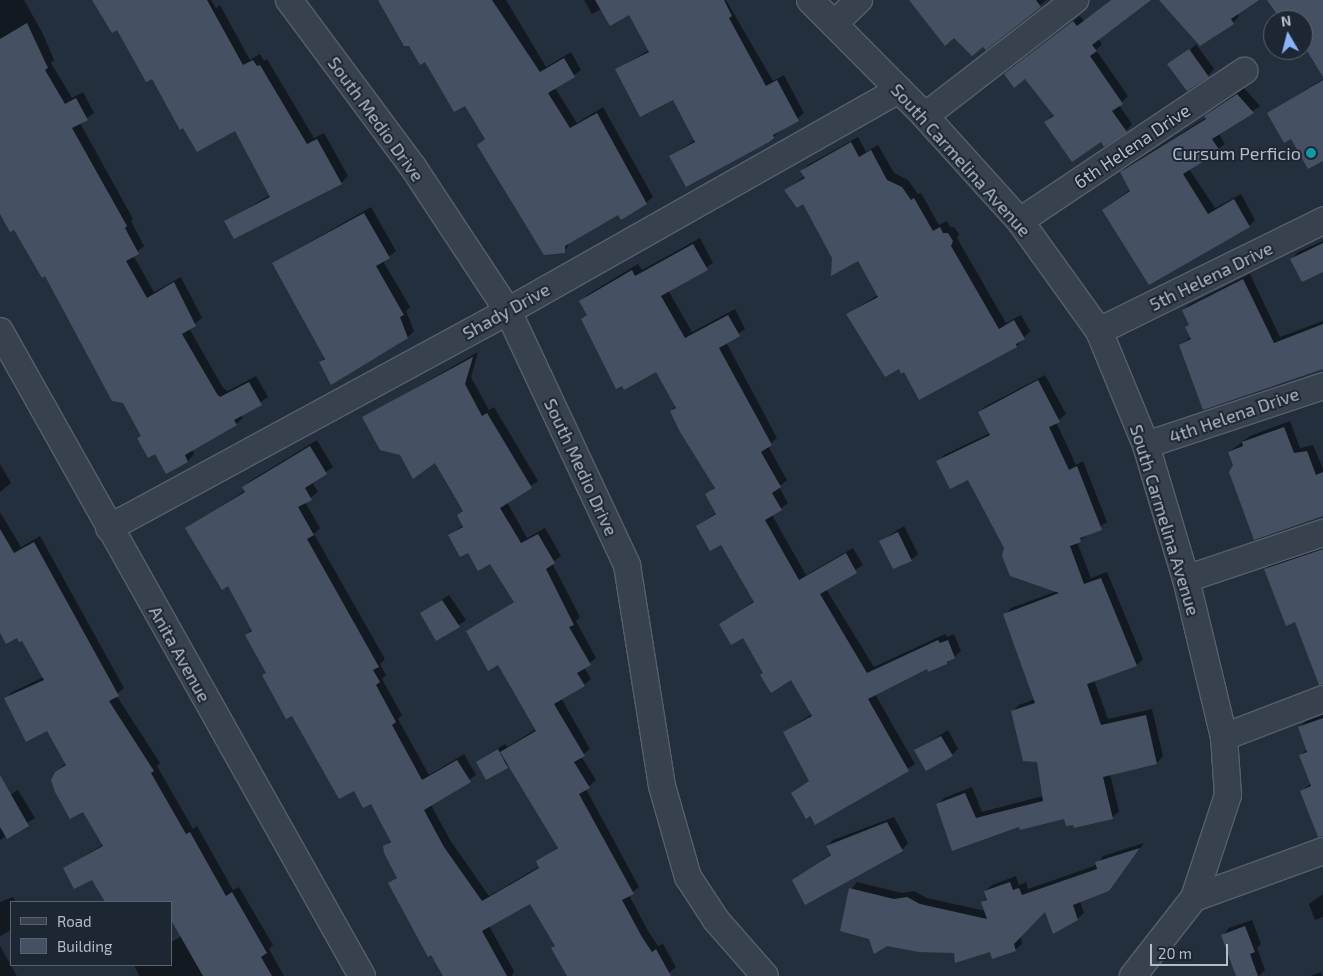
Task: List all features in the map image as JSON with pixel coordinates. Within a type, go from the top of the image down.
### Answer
[{"type":"street","name":"South Medio Drive","points":[[289,0],[413,167],[508,310],[627,565],[662,786],[688,878],[716,920],[765,976]]},
{"type":"street","name":"South Carmelina Avenue","points":[[810,0],[925,116],[1020,221],[1099,331],[1146,445],[1186,579],[1224,737],[1228,795],[1194,898],[1133,976]]},
{"type":"street","points":[[834,24],[859,0]]},
{"type":"street","points":[[925,116],[1075,0]]},
{"type":"street","name":"6th Helena Drive","points":[[1020,221],[1244,71]]},
{"type":"street","name":"Shady Drive","points":[[109,528],[508,310],[899,90]]},
{"type":"street","name":"5th Helena Drive","points":[[1099,331],[1323,221]]},
{"type":"street","name":"Anita Avenue","points":[[0,331],[362,976]]},
{"type":"street","name":"4th Helena Drive","points":[[1146,445],[1323,386]]},
{"type":"street","points":[[1186,579],[1323,533]]},
{"type":"street","points":[[1224,737],[1323,699]]},
{"type":"street","points":[[1194,898],[1323,851]]},
{"type":"building","points":[[92,0],[207,0],[243,65],[253,60],[257,66],[260,65],[307,144],[317,139],[342,184],[234,239],[224,221],[270,197],[235,131],[197,152],[183,128],[180,130],[152,79],[146,82],[117,30],[112,33]]},
{"type":"building","points":[[378,0],[492,0],[540,72],[564,58],[575,77],[548,93],[570,128],[597,113],[647,204],[621,220],[618,215],[565,246],[565,253],[544,255],[477,145],[485,139],[465,106],[454,112],[425,62],[420,65],[409,46],[404,46]]},
{"type":"building","points":[[595,0],[724,0],[732,16],[729,18],[766,86],[777,80],[799,121],[773,135],[774,138],[769,142],[686,187],[669,156],[695,142],[673,100],[640,117],[615,69],[649,52],[629,15],[610,26]]},
{"type":"building","points":[[909,0],[1036,0],[1041,7],[986,50],[983,47],[972,56],[954,38],[945,46]]},
{"type":"building","points":[[1111,0],[1151,0],[1092,45],[1097,51],[1090,56],[1123,104],[1112,111],[1127,132],[1104,147],[1101,142],[1072,162],[1044,122],[1054,116],[1025,79],[1014,88],[1004,74],[1073,21],[1077,26]]},
{"type":"building","points":[[1159,0],[1259,0],[1231,19],[1234,24],[1200,46]]},
{"type":"building","points":[[1267,0],[1323,0],[1323,77],[1313,60],[1313,10],[1274,10]]},
{"type":"building","points":[[27,23],[48,68],[45,70],[65,104],[76,98],[88,120],[72,128],[127,226],[125,228],[139,254],[126,261],[147,298],[174,282],[196,326],[182,334],[217,394],[220,397],[249,382],[262,405],[234,420],[237,425],[185,455],[188,462],[166,474],[155,454],[148,458],[137,438],[141,436],[123,403],[112,401],[45,276],[42,278],[14,230],[10,232],[0,214],[0,39]]},
{"type":"building","points":[[1189,49],[1209,77],[1187,91],[1167,64]]},
{"type":"building","points":[[1323,80],[1323,161],[1308,169],[1291,139],[1284,143],[1267,113]]},
{"type":"building","points":[[1237,94],[1254,113],[1212,139],[1220,151],[1183,174],[1208,214],[1234,199],[1250,227],[1149,285],[1102,210],[1130,191],[1120,172],[1206,119],[1204,116]]},
{"type":"building","points":[[851,142],[859,157],[871,150],[887,180],[902,187],[911,200],[914,198],[933,231],[940,227],[943,233],[948,233],[953,241],[951,246],[999,329],[1014,320],[1025,339],[1016,344],[1017,347],[919,400],[904,372],[901,374],[899,369],[885,377],[846,314],[878,297],[858,261],[831,276],[832,258],[803,204],[797,208],[784,190],[805,178],[800,171]]},
{"type":"building","points":[[364,213],[390,258],[376,266],[404,315],[400,317],[408,338],[331,385],[319,362],[325,359],[272,263]]},
{"type":"building","points":[[1323,243],[1323,272],[1302,282],[1290,259]]},
{"type":"building","points":[[693,244],[708,270],[661,296],[685,338],[728,315],[740,336],[719,348],[772,445],[761,452],[781,487],[772,493],[782,510],[765,520],[799,580],[846,553],[857,573],[820,594],[867,673],[938,640],[940,643],[948,640],[955,658],[947,662],[947,664],[928,672],[927,669],[868,699],[909,771],[815,825],[810,816],[806,819],[791,793],[809,781],[783,732],[812,716],[791,680],[771,693],[760,675],[763,673],[743,638],[731,645],[719,624],[754,602],[721,545],[710,551],[696,526],[716,514],[705,494],[715,488],[680,432],[670,411],[676,408],[656,372],[624,390],[622,386],[616,389],[581,319],[587,315],[579,301],[632,270],[635,276]]},
{"type":"building","points":[[1243,279],[1274,343],[1323,324],[1323,369],[1203,410],[1179,345],[1191,339],[1185,327],[1189,325],[1182,310]]},
{"type":"building","points":[[473,357],[465,384],[482,416],[487,413],[532,488],[500,508],[521,543],[538,534],[555,563],[546,569],[574,625],[569,627],[591,665],[577,673],[585,686],[554,704],[585,756],[574,762],[590,788],[579,794],[634,894],[622,900],[642,937],[652,952],[656,949],[671,976],[567,976],[551,948],[555,946],[530,904],[482,931],[507,976],[443,976],[431,955],[428,957],[388,883],[397,878],[384,853],[383,846],[391,842],[371,804],[363,808],[354,791],[339,799],[292,716],[286,719],[262,675],[266,673],[245,635],[252,631],[228,586],[222,590],[185,528],[245,492],[242,487],[310,446],[327,474],[305,488],[312,500],[298,507],[314,535],[307,539],[379,667],[373,670],[380,682],[376,685],[396,722],[392,725],[422,780],[457,760],[471,782],[424,810],[444,847],[482,901],[539,868],[536,861],[558,848],[500,752],[536,731],[498,665],[488,671],[466,631],[514,602],[490,564],[478,571],[468,553],[460,557],[448,535],[463,527],[457,515],[463,511],[435,463],[413,479],[400,455],[380,450],[362,417]]},
{"type":"building","points":[[1038,380],[1060,422],[1049,427],[1069,470],[1077,466],[1102,530],[1080,538],[1081,542],[1070,546],[1084,584],[1101,578],[1137,666],[1087,684],[1101,725],[1146,715],[1157,764],[1103,777],[1113,819],[1074,828],[1073,825],[1066,826],[1064,819],[1020,830],[1019,827],[952,851],[936,804],[965,793],[976,818],[1043,801],[1037,762],[1023,761],[1011,711],[1035,703],[1003,614],[1059,593],[1010,576],[1002,556],[1004,548],[968,480],[950,489],[936,461],[990,435],[978,412]]},
{"type":"building","points":[[1284,427],[1294,453],[1307,451],[1316,475],[1323,472],[1323,516],[1254,540],[1229,472],[1233,465],[1228,452],[1243,446],[1242,442]]},
{"type":"building","points":[[0,529],[14,553],[34,542],[119,696],[109,701],[154,771],[151,773],[186,834],[190,832],[226,896],[232,892],[267,953],[261,957],[272,976],[203,976],[172,922],[172,901],[104,901],[92,880],[74,889],[63,868],[103,846],[83,812],[70,819],[55,792],[51,780],[55,772],[66,765],[47,731],[26,742],[4,698],[44,680],[22,641],[19,642],[17,638],[6,644],[0,633]]},
{"type":"building","points":[[898,532],[912,561],[893,569],[879,541]]},
{"type":"building","points":[[1323,549],[1323,684],[1319,685],[1295,622],[1286,626],[1264,569]]},
{"type":"building","points":[[442,600],[460,627],[436,641],[420,613]]},
{"type":"building","points":[[1323,718],[1323,836],[1318,837],[1300,791],[1311,786],[1299,755],[1307,752],[1298,727]]},
{"type":"building","points":[[941,736],[953,756],[926,771],[914,750]]},
{"type":"building","points":[[498,749],[508,768],[486,780],[476,762]]},
{"type":"building","points":[[0,775],[29,826],[7,839],[0,827]]},
{"type":"building","points":[[887,822],[903,851],[805,905],[792,880],[831,855],[826,846]]},
{"type":"building","points":[[1140,848],[1109,891],[1073,905],[1078,920],[1053,934],[1045,912],[1014,944],[1016,951],[992,959],[990,952],[955,963],[954,953],[919,952],[887,946],[874,954],[869,939],[840,931],[849,888],[894,899],[907,897],[920,904],[987,919],[981,902],[987,900],[984,891],[1010,882],[1013,890],[1019,888],[1022,895],[1097,869],[1095,862]]},
{"type":"building","points":[[1245,926],[1255,952],[1250,954],[1258,976],[1236,976],[1221,935]]},
{"type":"place","name":"Cursum Perficio","points":[[1311,153]]}]
